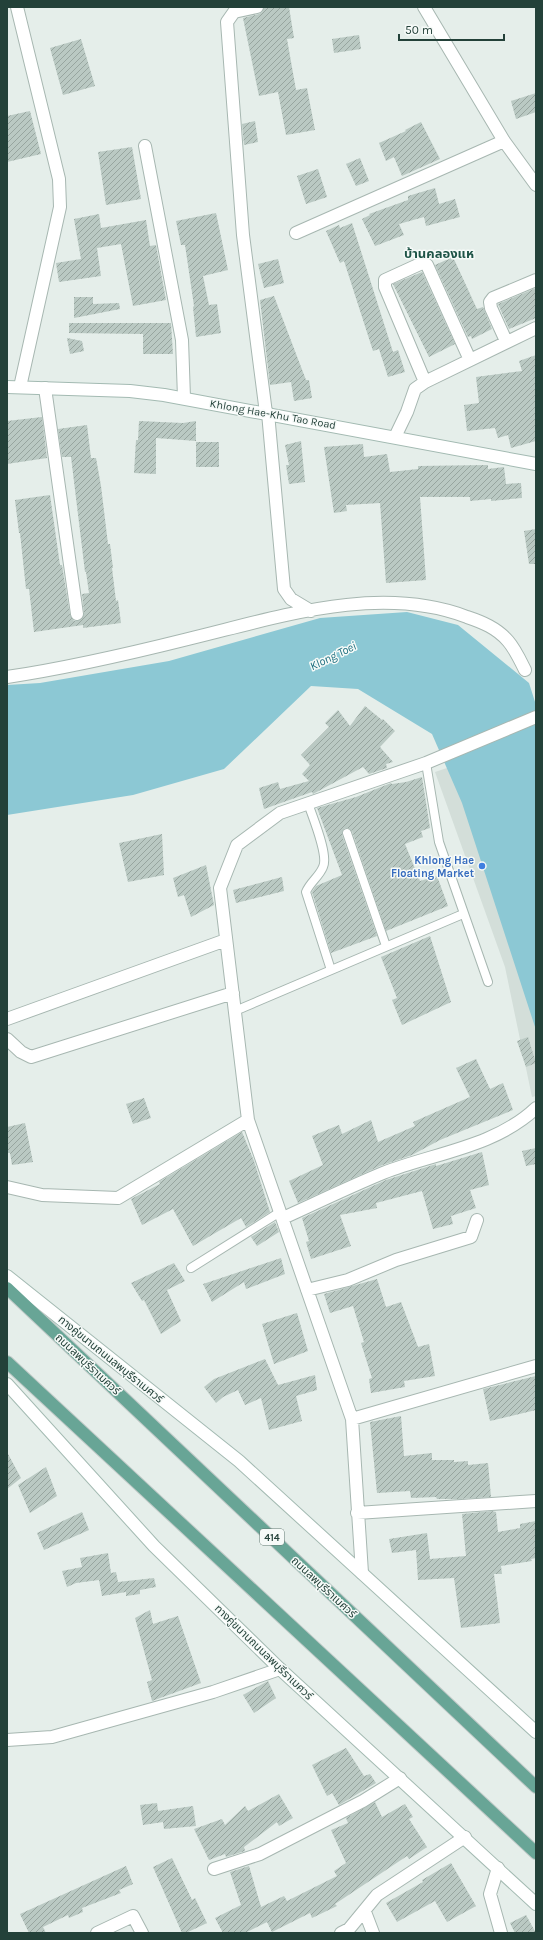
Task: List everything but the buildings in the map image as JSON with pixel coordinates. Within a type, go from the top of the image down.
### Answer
[{"type":"main road","name":"ถนนลพบุรีราเมศวร์","points":[[7,1288],[536,1787]]},
{"type":"main road","points":[[7,1362],[536,1853]]},
{"type":"street","points":[[17,7],[59,179],[60,207],[20,387]]},
{"type":"street","points":[[257,7],[234,12],[227,22],[243,235],[267,413],[284,589],[291,599],[311,611]]},
{"type":"street","points":[[424,7],[504,141],[536,185]]},
{"type":"street","points":[[296,233],[504,141]]},
{"type":"street","points":[[145,146],[182,340],[184,398]]},
{"type":"street","points":[[425,382],[385,287],[385,280],[420,264],[424,263],[427,265],[470,360]]},
{"type":"street","points":[[506,341],[491,308],[490,302],[493,298],[536,280]]},
{"type":"street","points":[[395,437],[407,412],[415,389],[425,382],[506,341],[536,328]]},
{"type":"street","name":"Khlong Hae-Khu Tao Road","points":[[7,387],[130,391],[184,398],[536,464]]},
{"type":"street","points":[[45,388],[77,614]]},
{"type":"street","points":[[7,677],[87,663],[242,625],[311,611],[380,602],[417,604],[443,608],[492,628],[508,640],[525,670]]},
{"type":"street","points":[[362,1573],[357,1513],[355,1439],[352,1419],[248,1120],[220,888],[237,845],[280,812],[426,763],[536,717]]},
{"type":"street","points":[[7,1018],[226,940]]},
{"type":"street","points":[[7,1039],[21,1052],[31,1057],[233,993]]},
{"type":"street","points":[[281,1215],[384,1173],[492,1137],[522,1121],[536,1108]]},
{"type":"street","points":[[7,1186],[42,1195],[118,1198],[248,1120]]},
{"type":"street","points":[[307,1290],[348,1280],[396,1260],[471,1237],[477,1220]]},
{"type":"street","name":"ทางคู่ขนานถนนลพบุรีราเมศวร์","points":[[7,1276],[239,1461],[536,1732]]},
{"type":"street","points":[[352,1419],[536,1366]]},
{"type":"street","name":"ทางคู่ขนานถนนลพบุรีราเมศวร์","points":[[7,1384],[154,1546],[280,1669],[465,1837],[536,1904]]},
{"type":"street","points":[[357,1513],[536,1501]]},
{"type":"street","points":[[7,1740],[52,1736],[213,1692],[280,1669]]},
{"type":"street","points":[[214,1869],[260,1854],[363,1801],[400,1778]]},
{"type":"street","points":[[341,1933],[349,1929],[365,1912],[377,1895],[465,1837]]},
{"type":"street","points":[[498,1868],[490,1894],[501,1933]]},
{"type":"street","points":[[365,1912],[374,1933]]},
{"type":"street","points":[[97,1933],[133,1916],[142,1933]]},
{"type":"lane","points":[[426,763],[439,842],[488,982]]},
{"type":"lane","points":[[308,803],[323,851],[325,864],[319,876],[309,885],[306,892],[331,970]]},
{"type":"lane","points":[[347,833],[386,946]]},
{"type":"lane","points":[[235,1011],[463,914]]},
{"type":"lane","points":[[191,1268],[281,1215]]},
{"type":"shaded area","name":"Khlong Hae Floating Market","points":[[459,764],[536,988],[536,1096],[532,1097],[505,967],[435,772]]},
{"type":"water","name":"Klong Toei","points":[[407,612],[458,625],[529,683],[536,705],[536,1030],[462,803],[432,734],[358,689],[311,686],[224,769],[133,795],[7,815],[7,685],[40,683],[169,661],[320,618]]},
{"type":"place","name":"Khlong Hae Floating Market","points":[[482,866]]},
{"type":"district","name":"บ้านคลองแห","points":[[439,253]]}]
